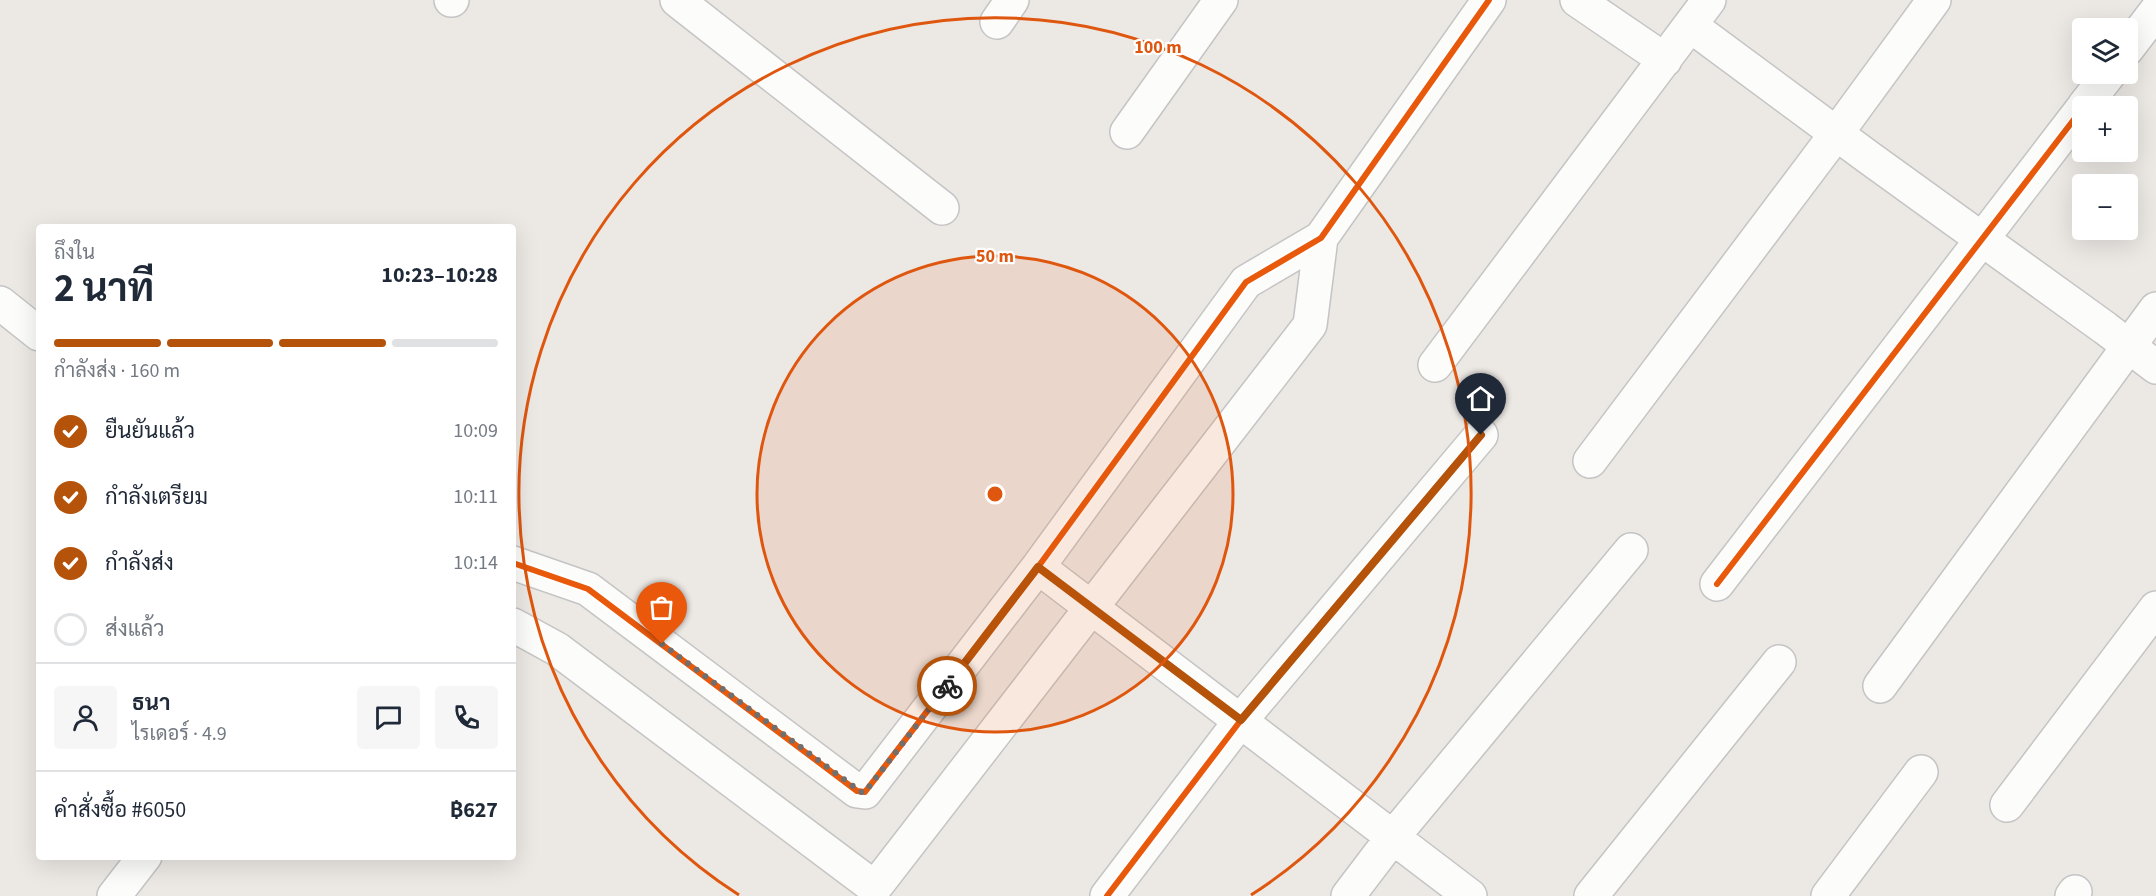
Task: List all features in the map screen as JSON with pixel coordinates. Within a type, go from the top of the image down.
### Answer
[{"type":"street","points":[[677,0],[942,208]]},
{"type":"street","points":[[1127,132],[1221,0]]},
{"type":"street","points":[[516,564],[588,589],[861,792],[865,792],[1038,567],[1246,282],[1321,238],[1489,0]]},
{"type":"street","points":[[1577,0],[1665,60]]},
{"type":"street","points":[[1435,365],[1709,0]]},
{"type":"street","points":[[1590,461],[1934,0]]},
{"type":"street","points":[[2138,34],[2156,10]]},
{"type":"street","points":[[1691,26],[2156,367]]},
{"type":"street","points":[[2092,96],[2101,84]]},
{"type":"street","points":[[1717,584],[2072,123]]},
{"type":"street","points":[[516,627],[557,649],[871,885],[876,886],[1310,325],[1321,238]]},
{"type":"street","points":[[0,303],[36,332]]},
{"type":"street","points":[[1880,686],[2156,309]]},
{"type":"street","points":[[1107,896],[1241,720],[1481,435]]},
{"type":"street","points":[[1348,896],[1392,838],[1632,550]]},
{"type":"street","points":[[1038,567],[1470,896]]},
{"type":"street","points":[[2007,805],[2156,608]]},
{"type":"street","points":[[1591,896],[1779,662]]},
{"type":"street","points":[[1828,896],[1921,772]]},
{"type":"street","points":[[114,896],[142,860]]},
{"type":"cycle path","points":[[516,564],[588,589],[857,791],[865,792],[1038,567],[1246,282],[1321,238],[1489,0]]},
{"type":"cycle path","points":[[1717,584],[2072,122]]},
{"type":"cycle path","points":[[1107,896],[1241,720],[1481,435]]},
{"type":"way so far","points":[[662,644],[861,792],[865,792],[947,686]]},
{"type":"route","points":[[947,686],[1038,567],[1241,720],[1481,435]]}]
